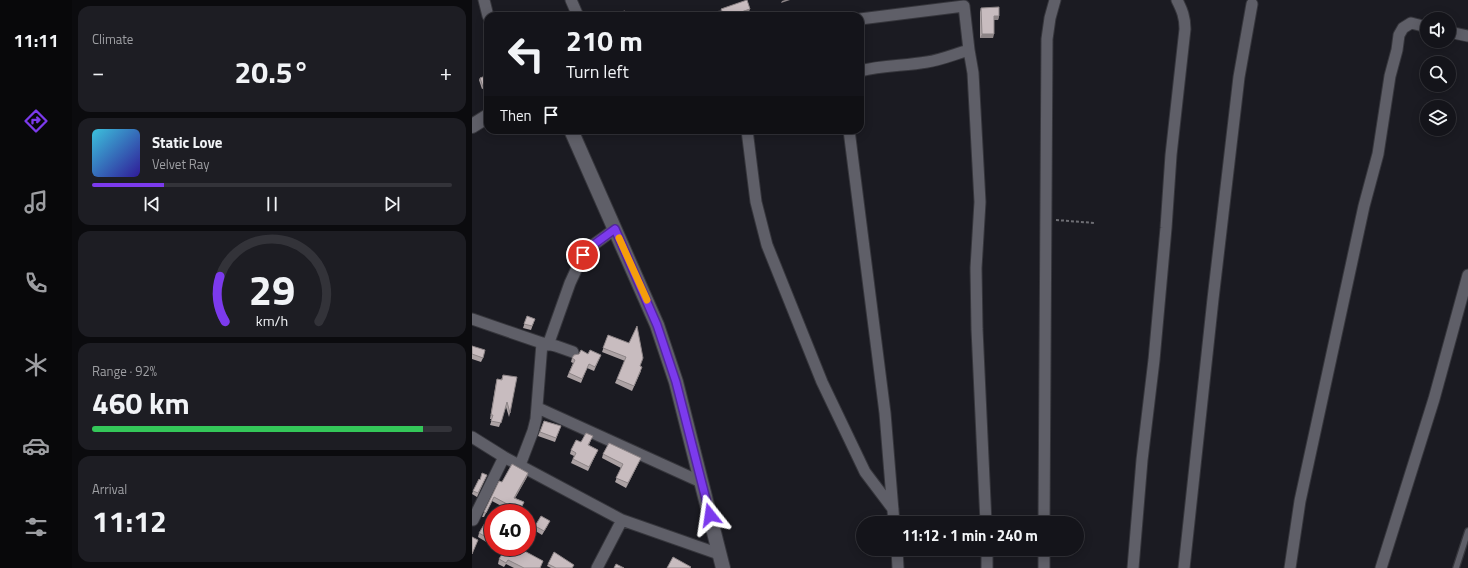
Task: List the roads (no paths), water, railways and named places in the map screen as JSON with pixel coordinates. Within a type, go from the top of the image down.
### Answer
[{"type":"street","points":[[484,0],[487,12]]},
{"type":"street","points":[[571,0],[576,12]]},
{"type":"street","points":[[1044,516],[1047,39],[1050,18],[1055,0]]},
{"type":"street","points":[[1133,568],[1142,460],[1154,360],[1166,236],[1171,155],[1185,29],[1183,12],[1177,0]]},
{"type":"street","points":[[864,18],[964,3],[973,73],[980,202],[976,268],[977,329],[986,516]]},
{"type":"street","points":[[1184,568],[1239,78],[1252,4]]},
{"type":"street","points":[[1290,568],[1300,501],[1364,206],[1378,154],[1390,76],[1397,50],[1399,35],[1403,28],[1411,24],[1420,26]]},
{"type":"street","points":[[1456,33],[1468,36]]},
{"type":"street","points":[[864,70],[873,67],[929,62],[969,50]]},
{"type":"street","points":[[472,126],[484,118]]},
{"type":"street","points":[[573,134],[657,325],[676,382],[723,568]]},
{"type":"street","points":[[748,134],[756,202],[767,245],[822,382],[865,472],[893,509]]},
{"type":"street","points":[[850,134],[885,414],[894,516]]},
{"type":"street","points":[[520,465],[534,431],[545,344],[583,255],[589,248],[615,229]]},
{"type":"street","points":[[1381,568],[1434,399],[1468,275]]},
{"type":"street","points":[[472,320],[573,352]]},
{"type":"street","points":[[538,408],[701,482]]},
{"type":"street","points":[[472,437],[504,457],[622,520],[719,554]]},
{"type":"street","points":[[473,520],[504,457]]},
{"type":"street","points":[[597,568],[622,520]]},
{"type":"street","points":[[897,556],[898,568]]},
{"type":"street","points":[[987,556],[988,568]]},
{"type":"street","points":[[1044,556],[1044,568]]},
{"type":"lane","points":[[1456,568],[1468,531]]}]
